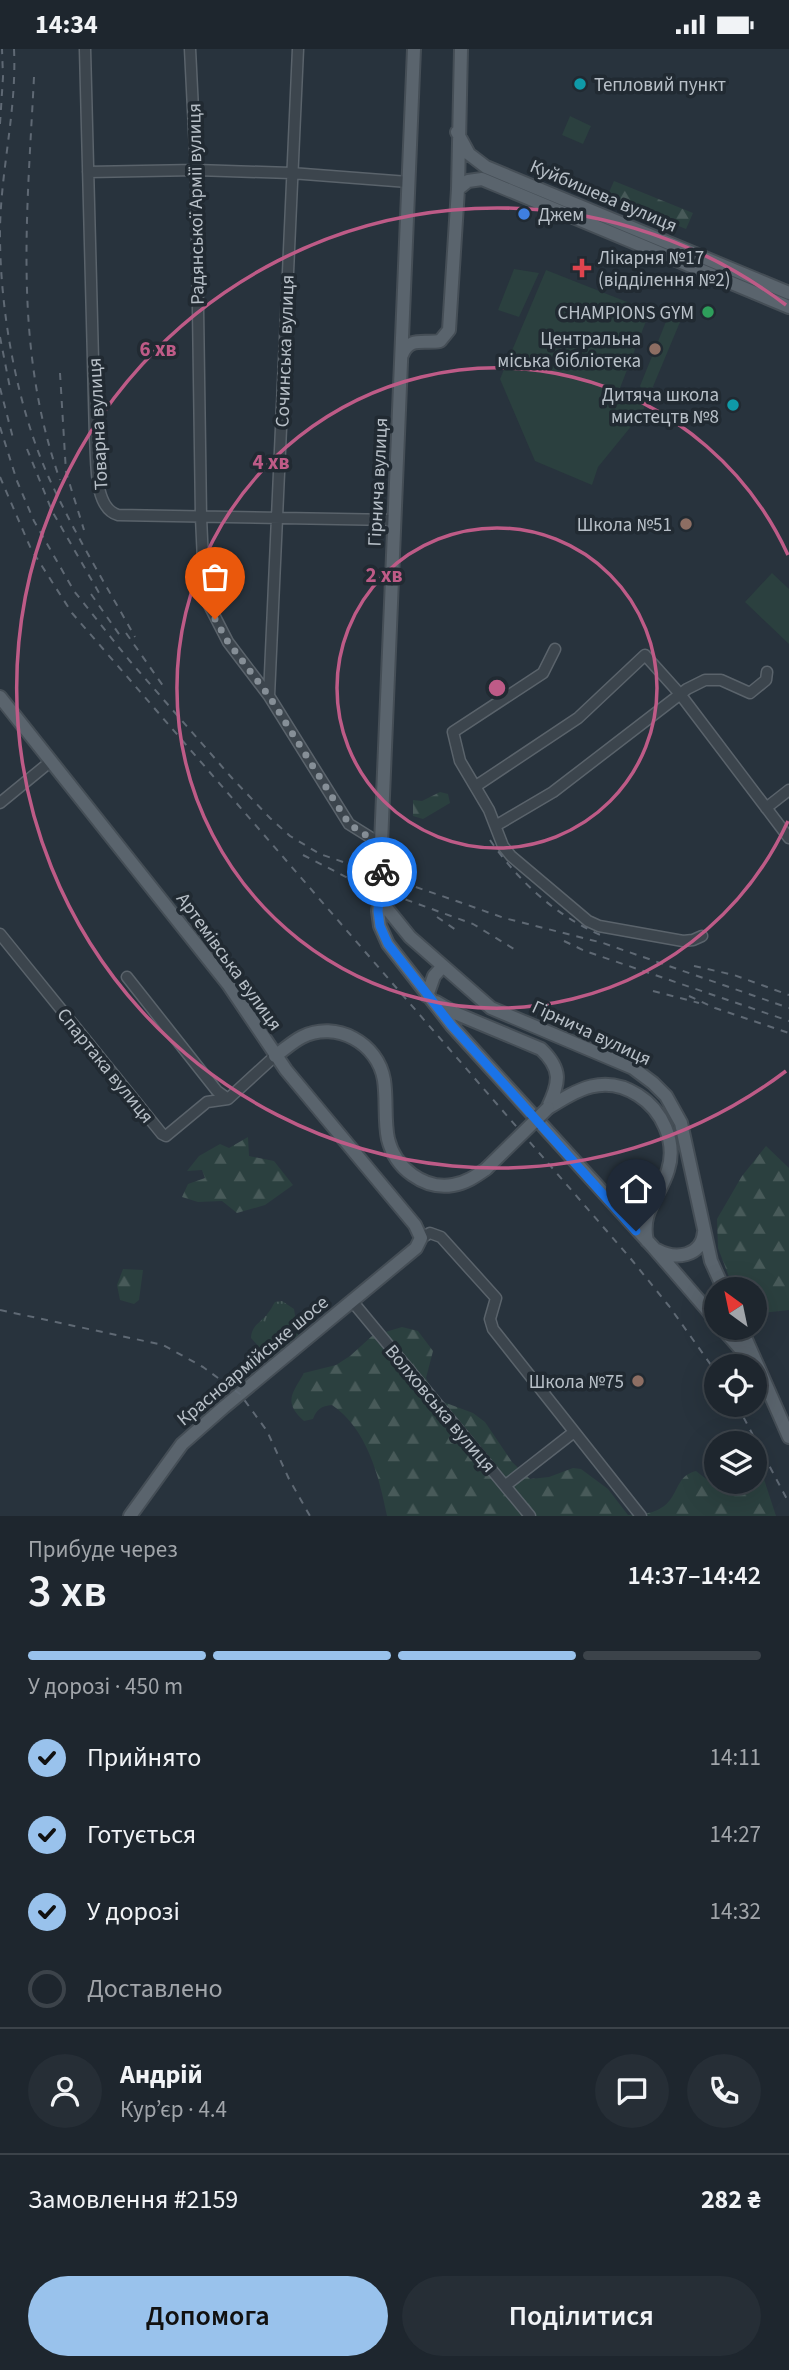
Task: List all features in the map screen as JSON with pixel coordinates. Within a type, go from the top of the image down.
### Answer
[{"type":"main road","name":"Гірнича вулиця","points":[[414,49],[378,911],[380,926],[388,944],[427,996],[704,1307]]},
{"type":"main road","points":[[401,358],[407,346],[417,341],[440,341],[449,330],[458,189],[457,132],[461,49]]},
{"type":"main road","name":"Куйбишева вулиця","points":[[457,132],[468,154],[484,173],[789,307]]},
{"type":"main road","points":[[458,189],[484,173]]},
{"type":"main road","name":"Куйбишева вулиця","points":[[484,173],[789,293]]},
{"type":"main road","points":[[402,325],[407,335],[417,341]]},
{"type":"main road","name":"Артемівська вулиця","points":[[0,697],[228,983],[275,1056],[415,1225],[419,1243]]},
{"type":"main road","name":"Гірнича вулиця","points":[[380,900],[410,937],[491,1008],[610,1057],[653,1083],[674,1107],[681,1123],[711,1261],[718,1277]]},
{"type":"main road","points":[[443,966],[434,976],[427,996],[454,1013],[541,1049],[552,1059],[558,1075],[556,1090],[548,1108]]},
{"type":"main road","points":[[275,1056],[302,1037],[317,1033],[342,1034],[354,1037],[364,1044],[381,1069],[384,1080],[388,1139],[393,1153],[411,1175],[437,1185],[452,1186],[467,1181],[486,1169],[548,1108],[587,1086],[609,1085],[632,1091],[656,1110],[664,1123],[670,1151],[668,1169],[644,1220],[650,1244],[664,1254],[681,1256],[692,1253],[704,1238],[705,1228]]},
{"type":"main road","name":"Красноармійське шосе","points":[[130,1516],[182,1444],[419,1243]]},
{"type":"main road","points":[[767,1387],[789,1437]]},
{"type":"street","name":"Товарна вулиця","points":[[85,49],[95,438],[102,501],[111,513],[118,515],[394,520]]},
{"type":"street","name":"Радянської Армії вулиця","points":[[190,49],[196,170],[201,517],[204,583],[208,603],[228,642],[269,696],[349,824],[381,845]]},
{"type":"street","name":"Сочинська вулиця","points":[[269,696],[298,49]]},
{"type":"street","points":[[89,172],[196,170],[291,173],[408,182]]},
{"type":"street","points":[[555,649],[543,673],[453,732],[460,761],[497,825],[500,840],[506,851],[576,913],[599,926],[683,941],[702,936]]},
{"type":"street","points":[[476,786],[578,718],[645,655],[680,694],[789,838]]},
{"type":"street","points":[[497,825],[553,792],[680,694],[705,680],[726,681],[750,693],[766,680],[767,672]]},
{"type":"street","points":[[0,803],[50,762]]},
{"type":"street","points":[[766,808],[789,790]]},
{"type":"street","name":"Спартака вулиця","points":[[0,934],[166,1136],[207,1102],[228,1100],[275,1056]]},
{"type":"street","points":[[127,977],[228,1100]]},
{"type":"street","points":[[419,1243],[430,1233],[442,1237],[496,1298],[490,1319],[493,1329],[641,1516]]},
{"type":"street","name":"Волховська вулиця","points":[[352,1301],[530,1516]]},
{"type":"street","points":[[506,1485],[574,1432]]},
{"type":"green space","points":[[570,116],[591,126],[583,144],[562,135]]},
{"type":"green space","points":[[614,181],[693,213],[686,229],[607,197]]},
{"type":"green space","points":[[514,269],[539,273],[519,317],[498,310]]},
{"type":"green space","points":[[546,270],[650,311],[620,388],[646,400],[640,386],[667,319],[680,322],[642,413],[598,467],[592,485],[535,461],[500,379]]},
{"type":"green space","points":[[772,573],[789,589],[789,644],[745,602]]},
{"type":"green space","points":[[440,792],[448,794],[450,803],[423,819],[413,816],[413,800],[422,801]]},
{"type":"green space","points":[[248,1137],[249,1156],[274,1161],[293,1185],[265,1205],[237,1213],[222,1201],[198,1202],[182,1197],[188,1184],[205,1178],[202,1170],[187,1171],[199,1156],[220,1144],[229,1148]]},
{"type":"green space","points":[[766,1146],[789,1168],[789,1310],[767,1313],[767,1277],[729,1277],[718,1248],[717,1219],[742,1176]]},
{"type":"green space","points":[[123,1269],[143,1270],[139,1300],[134,1304],[120,1300],[117,1285]]},
{"type":"green space","points":[[282,1301],[294,1309],[298,1335],[275,1358],[270,1359],[251,1338],[252,1333],[275,1302]]},
{"type":"green space","points":[[402,1327],[418,1331],[433,1351],[426,1378],[438,1400],[473,1413],[485,1422],[512,1462],[530,1479],[549,1477],[573,1468],[581,1469],[608,1489],[628,1515],[651,1512],[666,1504],[683,1479],[696,1471],[704,1477],[704,1494],[767,1494],[767,1488],[776,1516],[387,1516],[370,1455],[363,1440],[344,1415],[332,1405],[322,1407],[313,1419],[304,1421],[292,1403],[296,1387],[304,1373],[336,1365],[372,1336]]},
{"type":"railway","points":[[0,124],[2,49]]},
{"type":"railway","points":[[14,49],[13,95],[0,234],[3,295],[12,359],[28,421],[49,478],[135,637]]},
{"type":"railway","points":[[34,77],[28,180],[29,331],[45,430],[60,480]]},
{"type":"railway","points":[[0,337],[10,388]]},
{"type":"railway","points":[[60,373],[66,472],[84,530]]},
{"type":"railway","points":[[0,388],[13,438]]},
{"type":"railway","points":[[0,427],[17,481],[34,521],[74,591],[129,660],[232,778],[290,836],[320,854],[504,918],[603,943],[789,1008]]},
{"type":"railway","points":[[27,449],[52,511],[102,598]]},
{"type":"railway","points":[[0,477],[31,549],[72,613],[631,1259],[704,1355]]},
{"type":"railway","points":[[91,594],[121,637]]},
{"type":"railway","points":[[126,633],[166,690]]},
{"type":"railway","points":[[490,840],[513,870],[554,908],[603,936]]},
{"type":"railway","points":[[303,855],[352,880],[473,924],[519,952]]},
{"type":"railway","points":[[437,917],[459,932]]},
{"type":"railway","points":[[564,941],[585,951],[789,1021]]},
{"type":"railway","points":[[694,966],[734,975],[789,995]]},
{"type":"railway","points":[[653,991],[699,1003]]},
{"type":"railway","points":[[689,996],[715,1008],[789,1033]]},
{"type":"railway","points":[[0,1310],[163,1345],[203,1367],[240,1394],[267,1431],[310,1516]]},
{"type":"railway","points":[[743,1417],[789,1503]]},
{"type":"way so far","points":[[215,619],[228,642],[269,696],[349,824],[381,845],[382,872]]},
{"type":"place","name":"Тепловий пункт","points":[[580,84]]},
{"type":"place","name":"Джем","points":[[524,214]]},
{"type":"place","name":"Лікарня №17 (відділення №2)","points":[[582,268]]},
{"type":"place","name":"CHAMPIONS GYM","points":[[708,312]]},
{"type":"place","name":"Центральна міська бібліотека","points":[[655,349]]},
{"type":"place","name":"Дитяча школа мистецтв №8","points":[[733,405]]},
{"type":"place","name":"Школа №51","points":[[686,524]]},
{"type":"place","name":"Школа №75","points":[[638,1381]]},
{"type":"route","points":[[382,872],[378,911],[380,926],[388,944],[452,1026],[636,1231]]}]
